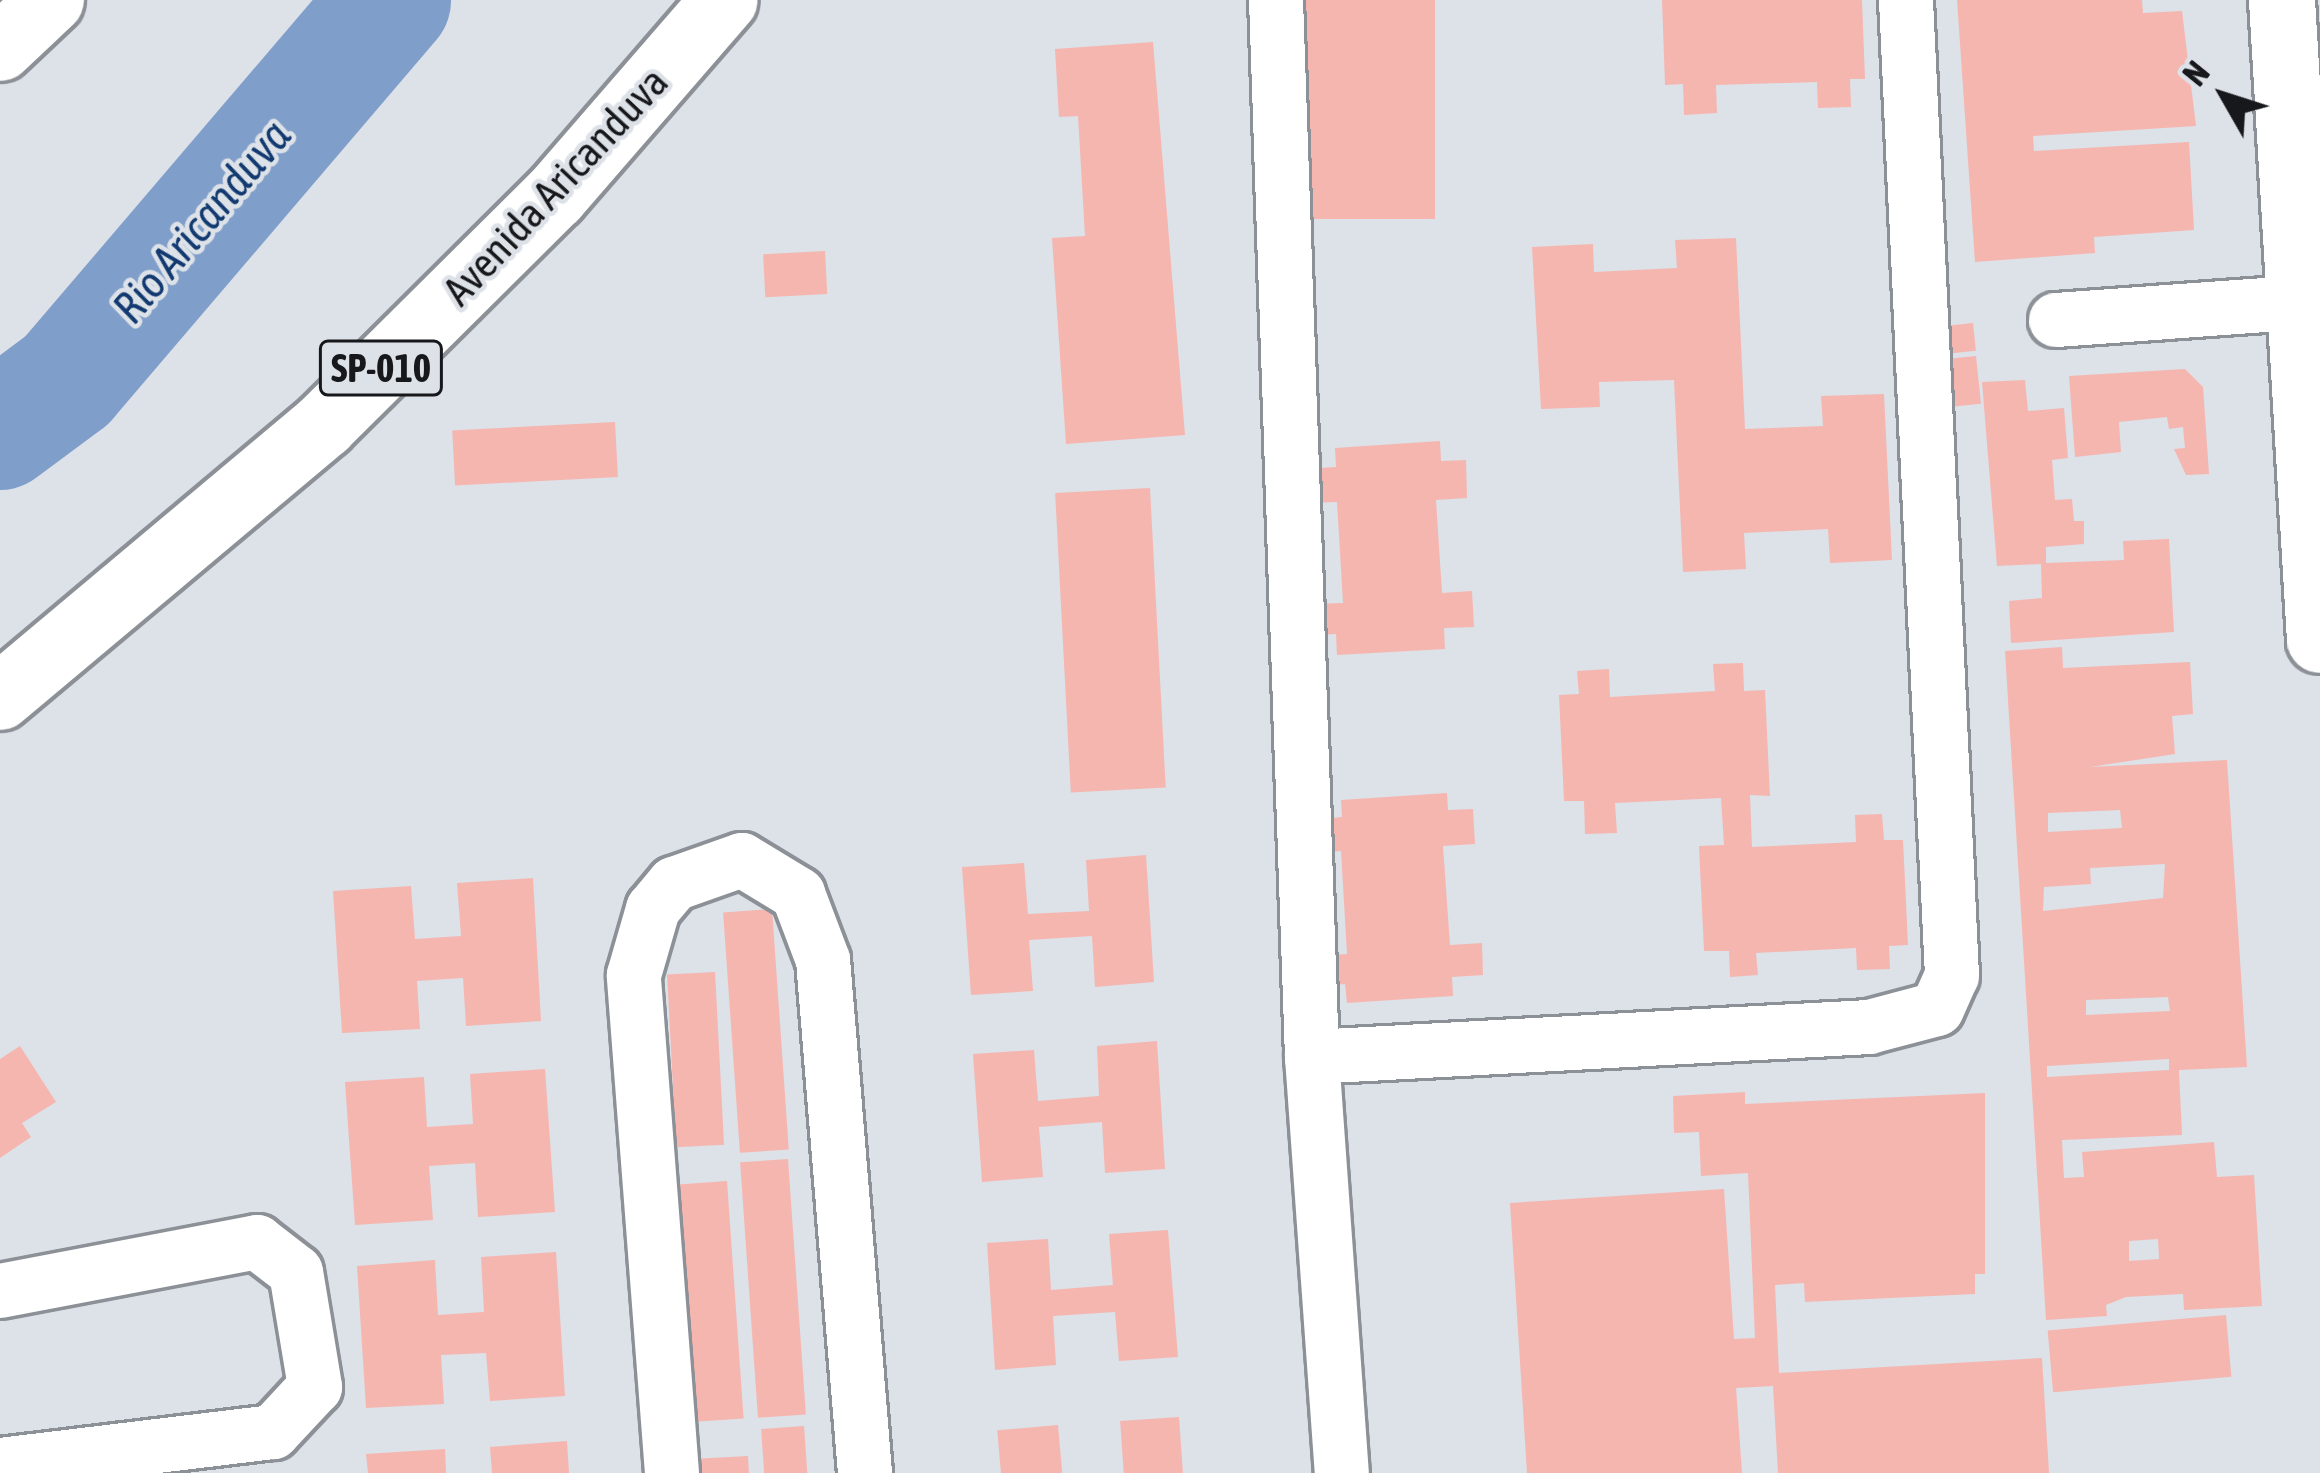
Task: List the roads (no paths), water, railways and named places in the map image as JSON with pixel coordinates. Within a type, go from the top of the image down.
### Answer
[{"type":"main road","points":[[0,48],[51,0]]},
{"type":"main road","name":"Avenida Aricanduva","points":[[0,697],[324,424],[554,196],[725,0]]},
{"type":"main road","points":[[2282,0],[2311,302],[2320,640]]},
{"type":"street","points":[[1276,0],[1312,1057],[1342,1473]]},
{"type":"street","points":[[1312,1057],[1869,1027],[1937,1009],[1952,976],[1906,0]]},
{"type":"street","points":[[2056,320],[2311,302]]},
{"type":"street","points":[[672,1473],[634,975],[653,909],[674,884],[704,865],[742,860],[798,894],[823,960],[865,1473]]},
{"type":"street","points":[[0,1291],[257,1243],[296,1272],[315,1387],[273,1432],[0,1465]]},
{"type":"waterway","name":"Rio Aricanduva","points":[[0,430],[67,380],[391,0]]}]
